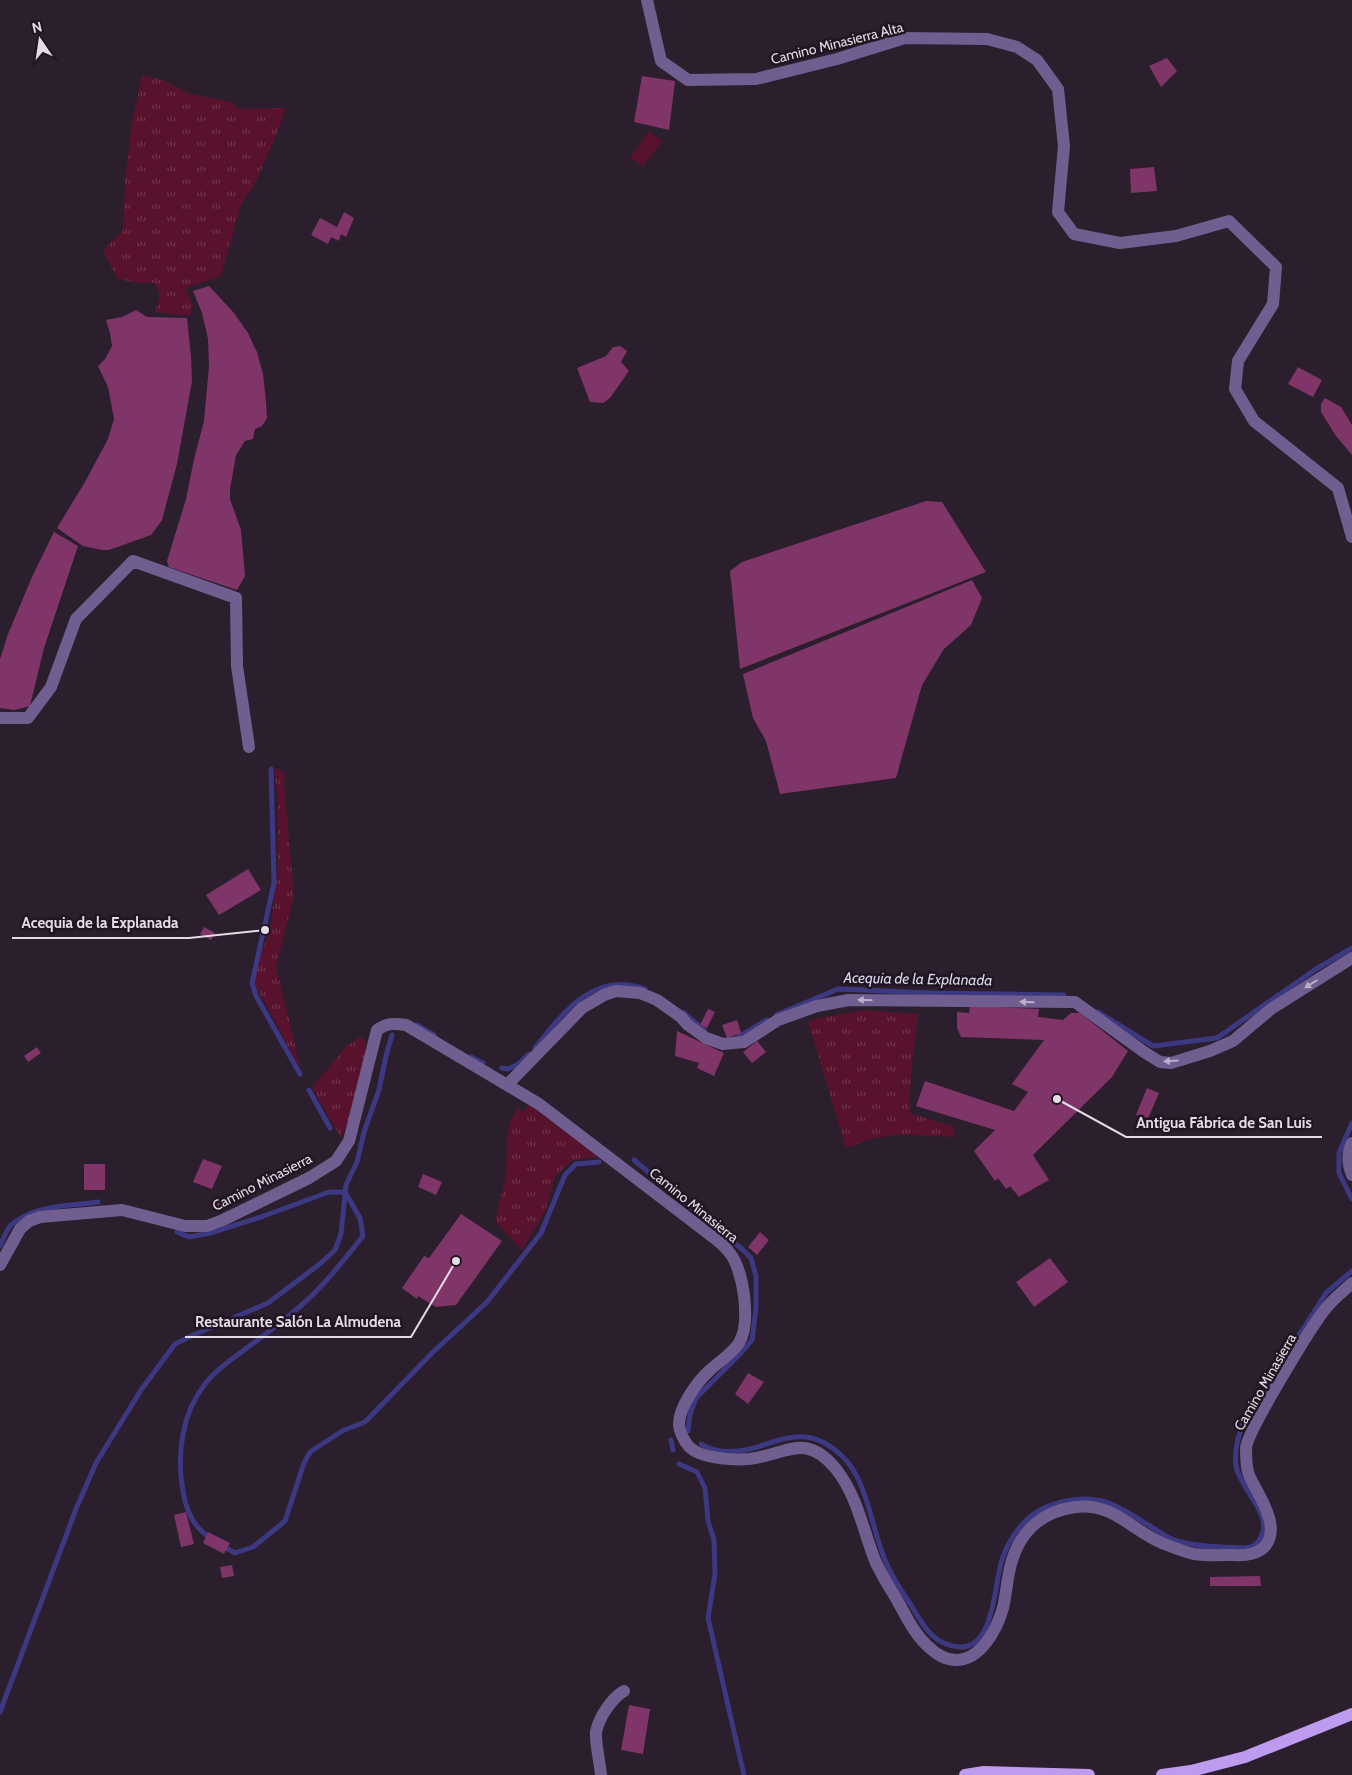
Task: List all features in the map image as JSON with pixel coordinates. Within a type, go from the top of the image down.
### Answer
[{"type":"main road","points":[[1162,1775],[1191,1771],[1245,1757],[1352,1714]]},
{"type":"main road","points":[[964,1775],[984,1772],[1089,1775]]},
{"type":"street","name":"Camino Minasierra Alta","points":[[647,0],[661,61],[688,80],[756,79],[837,59],[905,38],[987,39],[1017,47],[1037,60],[1058,89],[1064,146],[1058,212],[1074,234],[1120,243],[1176,236],[1229,221],[1276,267],[1273,304],[1238,361],[1235,389],[1254,421],[1338,488],[1352,537]]},
{"type":"street","points":[[0,718],[28,718],[51,687],[76,619],[133,561],[236,598],[237,666],[250,746]]},
{"type":"street","points":[[508,1084],[582,1008],[604,995],[616,991],[640,993],[657,1000],[706,1038],[723,1044],[744,1042],[778,1020],[801,1011],[849,1000],[1075,1002],[1144,1052],[1160,1062],[1171,1063],[1210,1051],[1233,1041],[1271,1009],[1352,958]]},
{"type":"street","name":"Camino Minasierra","points":[[0,1265],[20,1229],[28,1221],[40,1217],[122,1210],[185,1226],[207,1226],[308,1178],[336,1161],[349,1141],[377,1030],[384,1025],[392,1023],[406,1025],[539,1104],[729,1251],[741,1278],[744,1303],[744,1323],[741,1341],[731,1353],[707,1372],[694,1387],[682,1412],[678,1426],[687,1446],[697,1453],[730,1459],[766,1456],[787,1448],[799,1447],[811,1450],[825,1458],[851,1492],[879,1570],[916,1633],[931,1649],[944,1657],[957,1660],[971,1657],[982,1649],[996,1624],[1003,1610],[1015,1550],[1033,1526],[1046,1516],[1061,1510],[1094,1507],[1110,1511],[1159,1542],[1195,1554],[1244,1556],[1259,1551],[1268,1543],[1271,1529],[1264,1501],[1248,1473],[1246,1444],[1283,1375],[1326,1307],[1352,1283]]},
{"type":"street","points":[[1352,1143],[1348,1164],[1352,1175]]},
{"type":"street","points":[[601,1775],[596,1733],[607,1709],[617,1695],[624,1691]]},
{"type":"green space","points":[[142,75],[165,81],[190,94],[231,102],[239,109],[286,108],[256,182],[241,205],[221,276],[186,288],[193,305],[190,316],[155,312],[160,296],[155,283],[137,283],[118,279],[103,251],[123,230],[125,181],[132,123]]},
{"type":"green space","points":[[649,131],[662,141],[643,166],[630,158]]},
{"type":"green space","points":[[274,768],[286,773],[284,783],[294,897],[276,966],[301,1070],[254,983],[258,962],[270,929],[277,875],[278,803]]},
{"type":"green space","points":[[865,1010],[918,1014],[911,1074],[909,1113],[955,1127],[953,1137],[900,1134],[870,1139],[846,1148],[808,1021]]},
{"type":"green space","points":[[359,1037],[365,1039],[366,1050],[350,1118],[341,1138],[312,1088],[344,1049]]},
{"type":"green space","points":[[529,1105],[599,1157],[573,1160],[555,1176],[545,1212],[522,1250],[495,1221],[506,1176],[507,1137],[510,1123],[517,1108],[523,1112]]},
{"type":"building","points":[[1167,58],[1177,71],[1161,87],[1149,66]]},
{"type":"building","points":[[642,76],[675,81],[669,130],[634,122]]},
{"type":"building","points":[[1154,167],[1157,191],[1131,193],[1130,169]]},
{"type":"building","points":[[344,212],[354,218],[346,237],[341,234],[339,241],[331,237],[328,244],[311,235],[320,218],[337,227]]},
{"type":"building","points":[[209,286],[234,313],[248,333],[257,352],[263,374],[266,402],[267,418],[262,426],[255,429],[253,439],[245,441],[236,455],[230,489],[230,499],[241,530],[245,576],[237,590],[169,567],[167,561],[186,499],[204,421],[209,366],[208,339],[202,313],[193,291]]},
{"type":"building","points":[[136,310],[147,317],[187,318],[192,381],[177,464],[162,520],[151,535],[109,550],[102,550],[83,546],[57,528],[108,439],[114,419],[108,387],[98,366],[105,359],[112,346],[106,320],[122,317]]},
{"type":"building","points":[[620,346],[627,351],[621,362],[629,371],[610,398],[603,403],[590,402],[577,368],[606,356],[613,347]]},
{"type":"building","points":[[1298,367],[1322,380],[1313,397],[1288,384]]},
{"type":"building","points":[[1325,398],[1341,407],[1352,425],[1352,455],[1336,436],[1321,412],[1321,404]]},
{"type":"building","points":[[926,501],[942,502],[986,572],[740,669],[730,571],[742,562]]},
{"type":"building","points":[[54,532],[78,546],[44,648],[30,706],[14,710],[0,708],[0,659],[8,634],[32,577]]},
{"type":"building","points":[[972,580],[982,598],[971,625],[944,649],[922,685],[896,778],[780,794],[766,741],[753,718],[743,674]]},
{"type":"building","points":[[248,869],[261,890],[219,915],[206,895]]},
{"type":"building","points":[[204,927],[215,933],[211,940],[200,934]]},
{"type":"building","points":[[970,1006],[1039,1009],[1038,1017],[1063,1020],[1071,1013],[1080,1013],[1128,1051],[1112,1077],[1033,1155],[1049,1180],[1019,1197],[1010,1186],[1006,1189],[998,1178],[995,1181],[974,1151],[995,1130],[916,1106],[925,1081],[1014,1111],[1028,1092],[1012,1084],[1044,1040],[961,1037],[957,1028],[957,1012],[969,1013]]},
{"type":"building","points":[[708,1009],[715,1012],[707,1028],[700,1025]]},
{"type":"building","points":[[737,1020],[741,1033],[727,1038],[722,1025]]},
{"type":"building","points":[[677,1031],[724,1053],[714,1076],[697,1068],[699,1063],[675,1056]]},
{"type":"building","points":[[757,1041],[766,1052],[752,1063],[743,1052]]},
{"type":"building","points":[[37,1047],[41,1053],[28,1062],[24,1056]]},
{"type":"building","points":[[1147,1088],[1159,1093],[1148,1119],[1136,1115]]},
{"type":"building","points":[[203,1159],[222,1166],[212,1189],[193,1182]]},
{"type":"building","points":[[84,1164],[105,1164],[105,1190],[84,1190]]},
{"type":"building","points":[[423,1174],[442,1182],[436,1195],[418,1187]]},
{"type":"building","points":[[232,1196],[235,1204],[218,1212],[214,1204]]},
{"type":"building","points":[[461,1214],[502,1241],[456,1305],[436,1307],[418,1296],[417,1299],[402,1288],[424,1256],[429,1258]]},
{"type":"building","points":[[760,1232],[769,1240],[757,1255],[748,1247]]},
{"type":"building","points":[[1050,1258],[1068,1282],[1034,1307],[1016,1282]]},
{"type":"building","points":[[748,1373],[764,1382],[748,1404],[735,1394]]},
{"type":"building","points":[[186,1512],[194,1544],[181,1547],[174,1515]]},
{"type":"building","points":[[208,1532],[230,1543],[224,1554],[203,1543]]},
{"type":"building","points":[[232,1565],[234,1576],[222,1578],[220,1567]]},
{"type":"building","points":[[1260,1576],[1261,1586],[1210,1586],[1210,1577]]},
{"type":"building","points":[[629,1705],[650,1709],[643,1754],[621,1750]]},
{"type":"waterway","name":"Acequia de la Explanada","points":[[271,769],[274,883],[252,983],[256,996],[300,1074]]},
{"type":"waterway","name":"Acequia de la Explanada","points":[[1098,1012],[1153,1046],[1217,1038],[1316,969],[1352,948]]},
{"type":"waterway","name":"Acequia de la Explanada","points":[[535,1048],[569,1009],[581,998],[595,990],[610,985],[627,985],[645,989]]},
{"type":"waterway","name":"Acequia de la Explanada","points":[[776,1015],[838,989],[930,993],[1064,995]]},
{"type":"waterway","name":"Acequia de la Explanada","points":[[684,1013],[704,1030]]},
{"type":"waterway","name":"Acequia de la Explanada","points":[[735,1039],[767,1020]]},
{"type":"waterway","name":"Acequia de la Explanada","points":[[417,1025],[434,1035]]},
{"type":"waterway","points":[[0,1712],[76,1509],[96,1463],[141,1390],[175,1344],[268,1303],[321,1263],[335,1250],[341,1234],[346,1185],[357,1162],[364,1132],[379,1090],[392,1035]]},
{"type":"waterway","name":"Acequia de la Explanada","points":[[502,1068],[508,1069],[517,1065],[529,1054]]},
{"type":"waterway","points":[[471,1057],[483,1063]]},
{"type":"waterway","points":[[309,1090],[330,1128]]},
{"type":"waterway","points":[[1352,1123],[1339,1153],[1339,1173],[1352,1199]]},
{"type":"waterway","points":[[634,1160],[742,1249],[751,1258],[756,1276],[756,1308],[752,1340],[696,1398],[690,1414],[688,1431]]},
{"type":"waterway","points":[[221,1545],[235,1553],[253,1547],[285,1521],[304,1463],[310,1452],[342,1431],[365,1422],[432,1353],[487,1302],[541,1233],[565,1175],[576,1164],[599,1162]]},
{"type":"waterway","points":[[177,1232],[189,1237],[210,1233],[329,1192],[345,1192],[360,1218],[363,1236],[311,1296],[284,1320],[219,1369],[205,1384],[191,1407],[181,1445],[182,1485],[185,1501],[191,1516],[199,1529],[212,1539]]},
{"type":"waterway","points":[[0,1246],[6,1232],[20,1218],[41,1210],[98,1202]]},
{"type":"waterway","points":[[701,1444],[715,1450],[733,1452],[794,1437],[810,1438],[826,1444],[843,1457],[859,1480],[888,1567],[922,1624],[932,1635],[944,1643],[960,1647],[972,1644],[980,1637],[987,1626],[999,1570],[1011,1540],[1029,1517],[1050,1505],[1076,1499],[1102,1501],[1120,1508],[1167,1537],[1177,1541],[1202,1546],[1246,1548],[1257,1543],[1264,1528],[1263,1519],[1243,1484],[1236,1466],[1236,1449],[1243,1423],[1326,1293],[1352,1271]]},
{"type":"waterway","points":[[671,1440],[673,1450]]},
{"type":"waterway","points":[[679,1464],[697,1472],[705,1488],[708,1521],[714,1540],[715,1574],[708,1618],[744,1775]]},
{"type":"place","name":"Acequia de la Explanada","points":[[265,930]]},
{"type":"place","name":"Antigua Fábrica de San Luis","points":[[1057,1099]]},
{"type":"place","name":"Restaurante Salón La Almudena","points":[[456,1261]]}]
